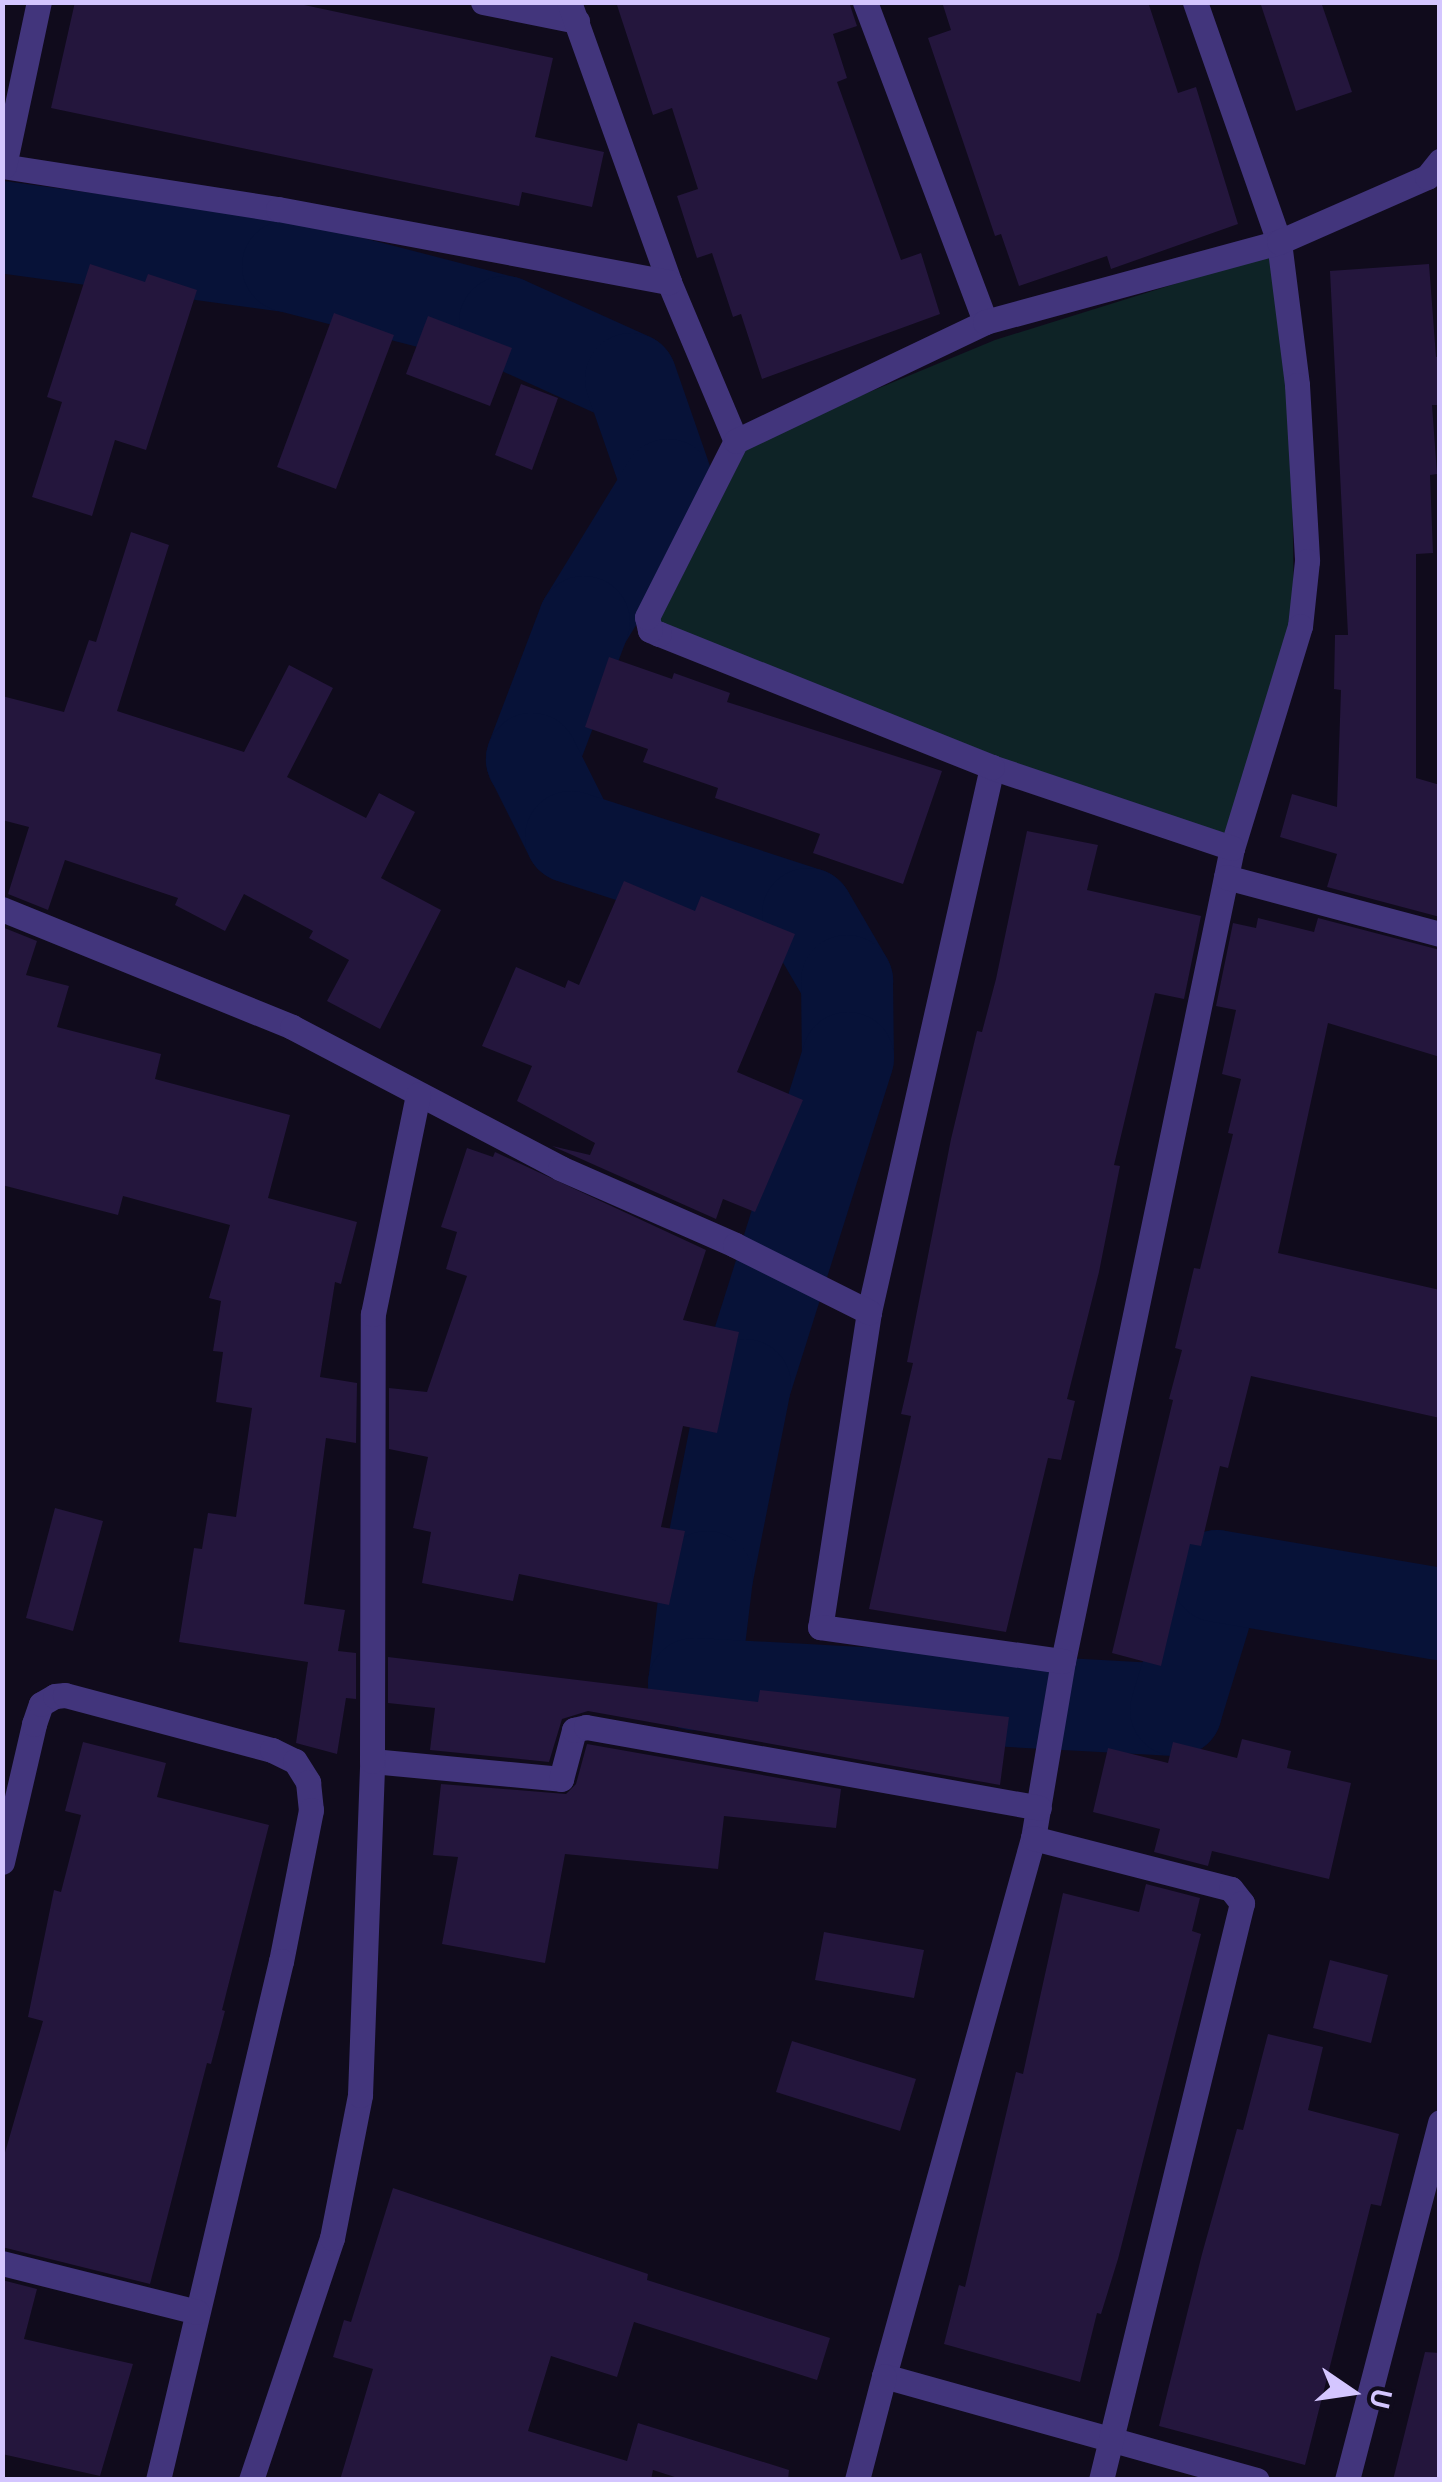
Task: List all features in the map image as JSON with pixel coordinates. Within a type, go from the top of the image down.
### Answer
[{"type":"street","points":[[39,2],[3,166],[278,209],[669,282]]},
{"type":"street","points":[[483,2],[573,12],[669,282],[736,441]]},
{"type":"street","points":[[865,2],[985,322]]},
{"type":"street","points":[[857,2480],[1033,1838],[1063,1671],[1232,848],[1300,626],[1307,560],[1297,385],[1279,242],[1196,2]]},
{"type":"street","points":[[1232,848],[992,766],[650,630],[647,617],[736,441],[985,322],[1279,242],[1427,177],[1440,160]]},
{"type":"street","points":[[992,766],[858,1306],[820,1627],[1063,1671]]},
{"type":"street","points":[[1226,876],[1440,934]]},
{"type":"street","points":[[2,909],[292,1028],[560,1168],[735,1244],[858,1306]]},
{"type":"street","points":[[251,2480],[332,2238],[360,2096],[372,1761],[372,1314],[418,1096]]},
{"type":"street","points":[[2,1862],[40,1704],[54,1696],[65,1694],[272,1750],[295,1762],[308,1782],[311,1810],[281,1961],[158,2480]]},
{"type":"street","points":[[372,1761],[562,1779],[574,1730],[586,1727],[1039,1808]]},
{"type":"street","points":[[1033,1838],[1230,1890],[1242,1903],[1101,2480]]},
{"type":"street","points":[[1347,2480],[1440,2122]]},
{"type":"street","points":[[2,2263],[197,2312]]},
{"type":"street","points":[[884,2376],[1258,2480]]},
{"type":"green space","points":[[1271,254],[1291,382],[1294,622],[1229,836],[993,762],[650,620],[744,444],[995,340]]},
{"type":"building","points":[[75,2],[290,2],[553,58],[535,137],[604,152],[592,207],[522,192],[519,206],[51,108]]},
{"type":"building","points":[[616,2],[849,2],[857,26],[833,34],[847,78],[837,82],[901,260],[921,253],[940,314],[762,379],[741,314],[733,317],[712,253],[697,258],[677,196],[698,189],[672,108],[653,115]]},
{"type":"building","points":[[942,2],[1148,2],[1178,93],[1196,87],[1238,224],[1111,269],[1107,256],[1019,286],[1001,234],[995,236],[928,38],[951,30]]},
{"type":"building","points":[[1260,2],[1321,2],[1352,92],[1296,111]]},
{"type":"building","points":[[90,264],[145,282],[148,274],[197,290],[146,450],[115,440],[92,516],[32,497],[62,402],[47,397]]},
{"type":"building","points":[[1429,264],[1436,357],[1440,356],[1440,405],[1432,405],[1437,474],[1430,475],[1433,553],[1416,554],[1416,778],[1440,785],[1440,917],[1327,887],[1337,854],[1280,837],[1292,794],[1337,807],[1341,690],[1334,689],[1335,635],[1348,635],[1330,271]]},
{"type":"building","points":[[334,313],[394,335],[336,489],[277,467]]},
{"type":"building","points":[[428,316],[512,348],[490,406],[406,374]]},
{"type":"building","points":[[521,384],[558,398],[532,470],[495,455]]},
{"type":"building","points":[[131,532],[169,545],[117,711],[244,752],[289,665],[333,688],[287,777],[366,818],[379,793],[415,812],[381,878],[441,910],[380,1029],[327,1001],[349,960],[309,938],[313,931],[244,894],[225,931],[175,905],[178,898],[65,860],[48,910],[8,894],[29,827],[2,820],[2,696],[64,712],[89,640],[96,642]]},
{"type":"building","points":[[609,657],[672,679],[674,673],[730,693],[727,702],[942,771],[903,884],[813,853],[820,834],[715,798],[718,788],[643,762],[648,749],[585,727]]},
{"type":"building","points":[[1027,831],[1098,845],[1087,890],[1201,916],[1184,999],[1155,993],[1114,1165],[1120,1166],[1099,1272],[1067,1399],[1075,1401],[1061,1460],[1048,1458],[1006,1632],[869,1609],[911,1416],[901,1414],[913,1363],[907,1362],[951,1139],[977,1031],[982,1032],[996,979]]},
{"type":"building","points":[[624,881],[695,911],[701,896],[795,934],[737,1072],[803,1100],[755,1212],[723,1199],[716,1219],[552,1146],[590,1155],[595,1143],[517,1101],[532,1066],[482,1046],[516,967],[565,988],[568,980],[579,985]]},
{"type":"building","points":[[1258,918],[1314,932],[1318,918],[1440,950],[1440,1057],[1328,1023],[1278,1253],[1440,1290],[1440,1418],[1251,1376],[1228,1468],[1220,1466],[1201,1546],[1190,1544],[1161,1666],[1112,1653],[1173,1400],[1169,1399],[1182,1350],[1175,1348],[1194,1268],[1200,1269],[1233,1134],[1228,1133],[1241,1079],[1222,1074],[1236,1010],[1216,1006],[1233,923],[1256,928]]},
{"type":"building","points":[[2,927],[37,941],[26,975],[69,986],[57,1027],[161,1054],[155,1079],[290,1115],[268,1198],[357,1222],[341,1284],[335,1282],[320,1377],[357,1383],[356,1443],[326,1438],[304,1604],[345,1610],[338,1651],[356,1653],[356,1699],[346,1698],[337,1754],[296,1743],[308,1662],[179,1642],[194,1548],[202,1549],[208,1513],[236,1517],[252,1408],[216,1402],[223,1352],[213,1351],[221,1301],[209,1298],[230,1225],[123,1196],[118,1215],[2,1185]]},
{"type":"building","points":[[467,1148],[493,1157],[495,1152],[706,1250],[683,1320],[739,1332],[717,1433],[683,1426],[661,1527],[685,1531],[669,1605],[519,1574],[513,1601],[422,1583],[431,1532],[413,1528],[428,1457],[389,1449],[389,1388],[427,1392],[467,1276],[446,1269],[457,1232],[441,1227]]},
{"type":"building","points":[[55,1508],[103,1521],[73,1631],[26,1618]]},
{"type":"building","points":[[388,1657],[758,1702],[760,1690],[1009,1717],[1000,1785],[588,1711],[562,1719],[549,1762],[430,1750],[435,1708],[388,1703]]},
{"type":"building","points":[[1242,1739],[1291,1751],[1287,1768],[1351,1783],[1329,1879],[1212,1851],[1208,1866],[1154,1852],[1160,1829],[1093,1812],[1108,1748],[1168,1763],[1173,1742],[1237,1758]]},
{"type":"building","points":[[83,1742],[166,1763],[157,1797],[269,1825],[222,2010],[225,2011],[211,2064],[207,2063],[150,2284],[2,2247],[2,2163],[43,2021],[28,2017],[54,1890],[61,1892],[81,1815],[65,1811]]},
{"type":"building","points":[[587,1744],[841,1789],[836,1828],[724,1816],[718,1869],[565,1854],[545,1963],[442,1944],[458,1857],[433,1855],[441,1784],[566,1794],[576,1784]]},
{"type":"building","points":[[1146,1884],[1200,1898],[1192,1931],[1201,1934],[1118,2259],[1101,2314],[1097,2313],[1080,2382],[944,2344],[959,2285],[965,2287],[1016,2072],[1023,2074],[1063,1893],[1139,1912]]},
{"type":"building","points":[[824,1932],[924,1950],[914,1998],[815,1980]]},
{"type":"building","points":[[1330,1960],[1388,1975],[1371,2043],[1313,2028]]},
{"type":"building","points":[[1268,2034],[1323,2047],[1308,2110],[1399,2134],[1381,2206],[1371,2204],[1305,2465],[1159,2426],[1202,2254],[1237,2129],[1243,2130]]},
{"type":"building","points":[[792,2041],[916,2079],[900,2131],[776,2092]]},
{"type":"building","points":[[393,2188],[648,2274],[647,2280],[830,2338],[817,2380],[634,2322],[617,2377],[551,2356],[528,2431],[627,2461],[638,2423],[789,2470],[788,2480],[684,2480],[653,2470],[651,2480],[340,2480],[373,2369],[333,2357],[344,2320],[351,2322]]},
{"type":"building","points":[[2,2280],[37,2289],[24,2339],[133,2364],[100,2476],[2,2454]]},
{"type":"building","points":[[1425,2352],[1440,2353],[1440,2480],[1393,2480]]},
{"type":"waterway","points":[[2,227],[288,266],[505,322],[631,379],[668,485],[584,622],[532,759],[571,837],[808,914],[847,981],[848,1058],[745,1385],[707,1577],[694,1684],[1176,1710],[1217,1576],[1440,1614]]}]
